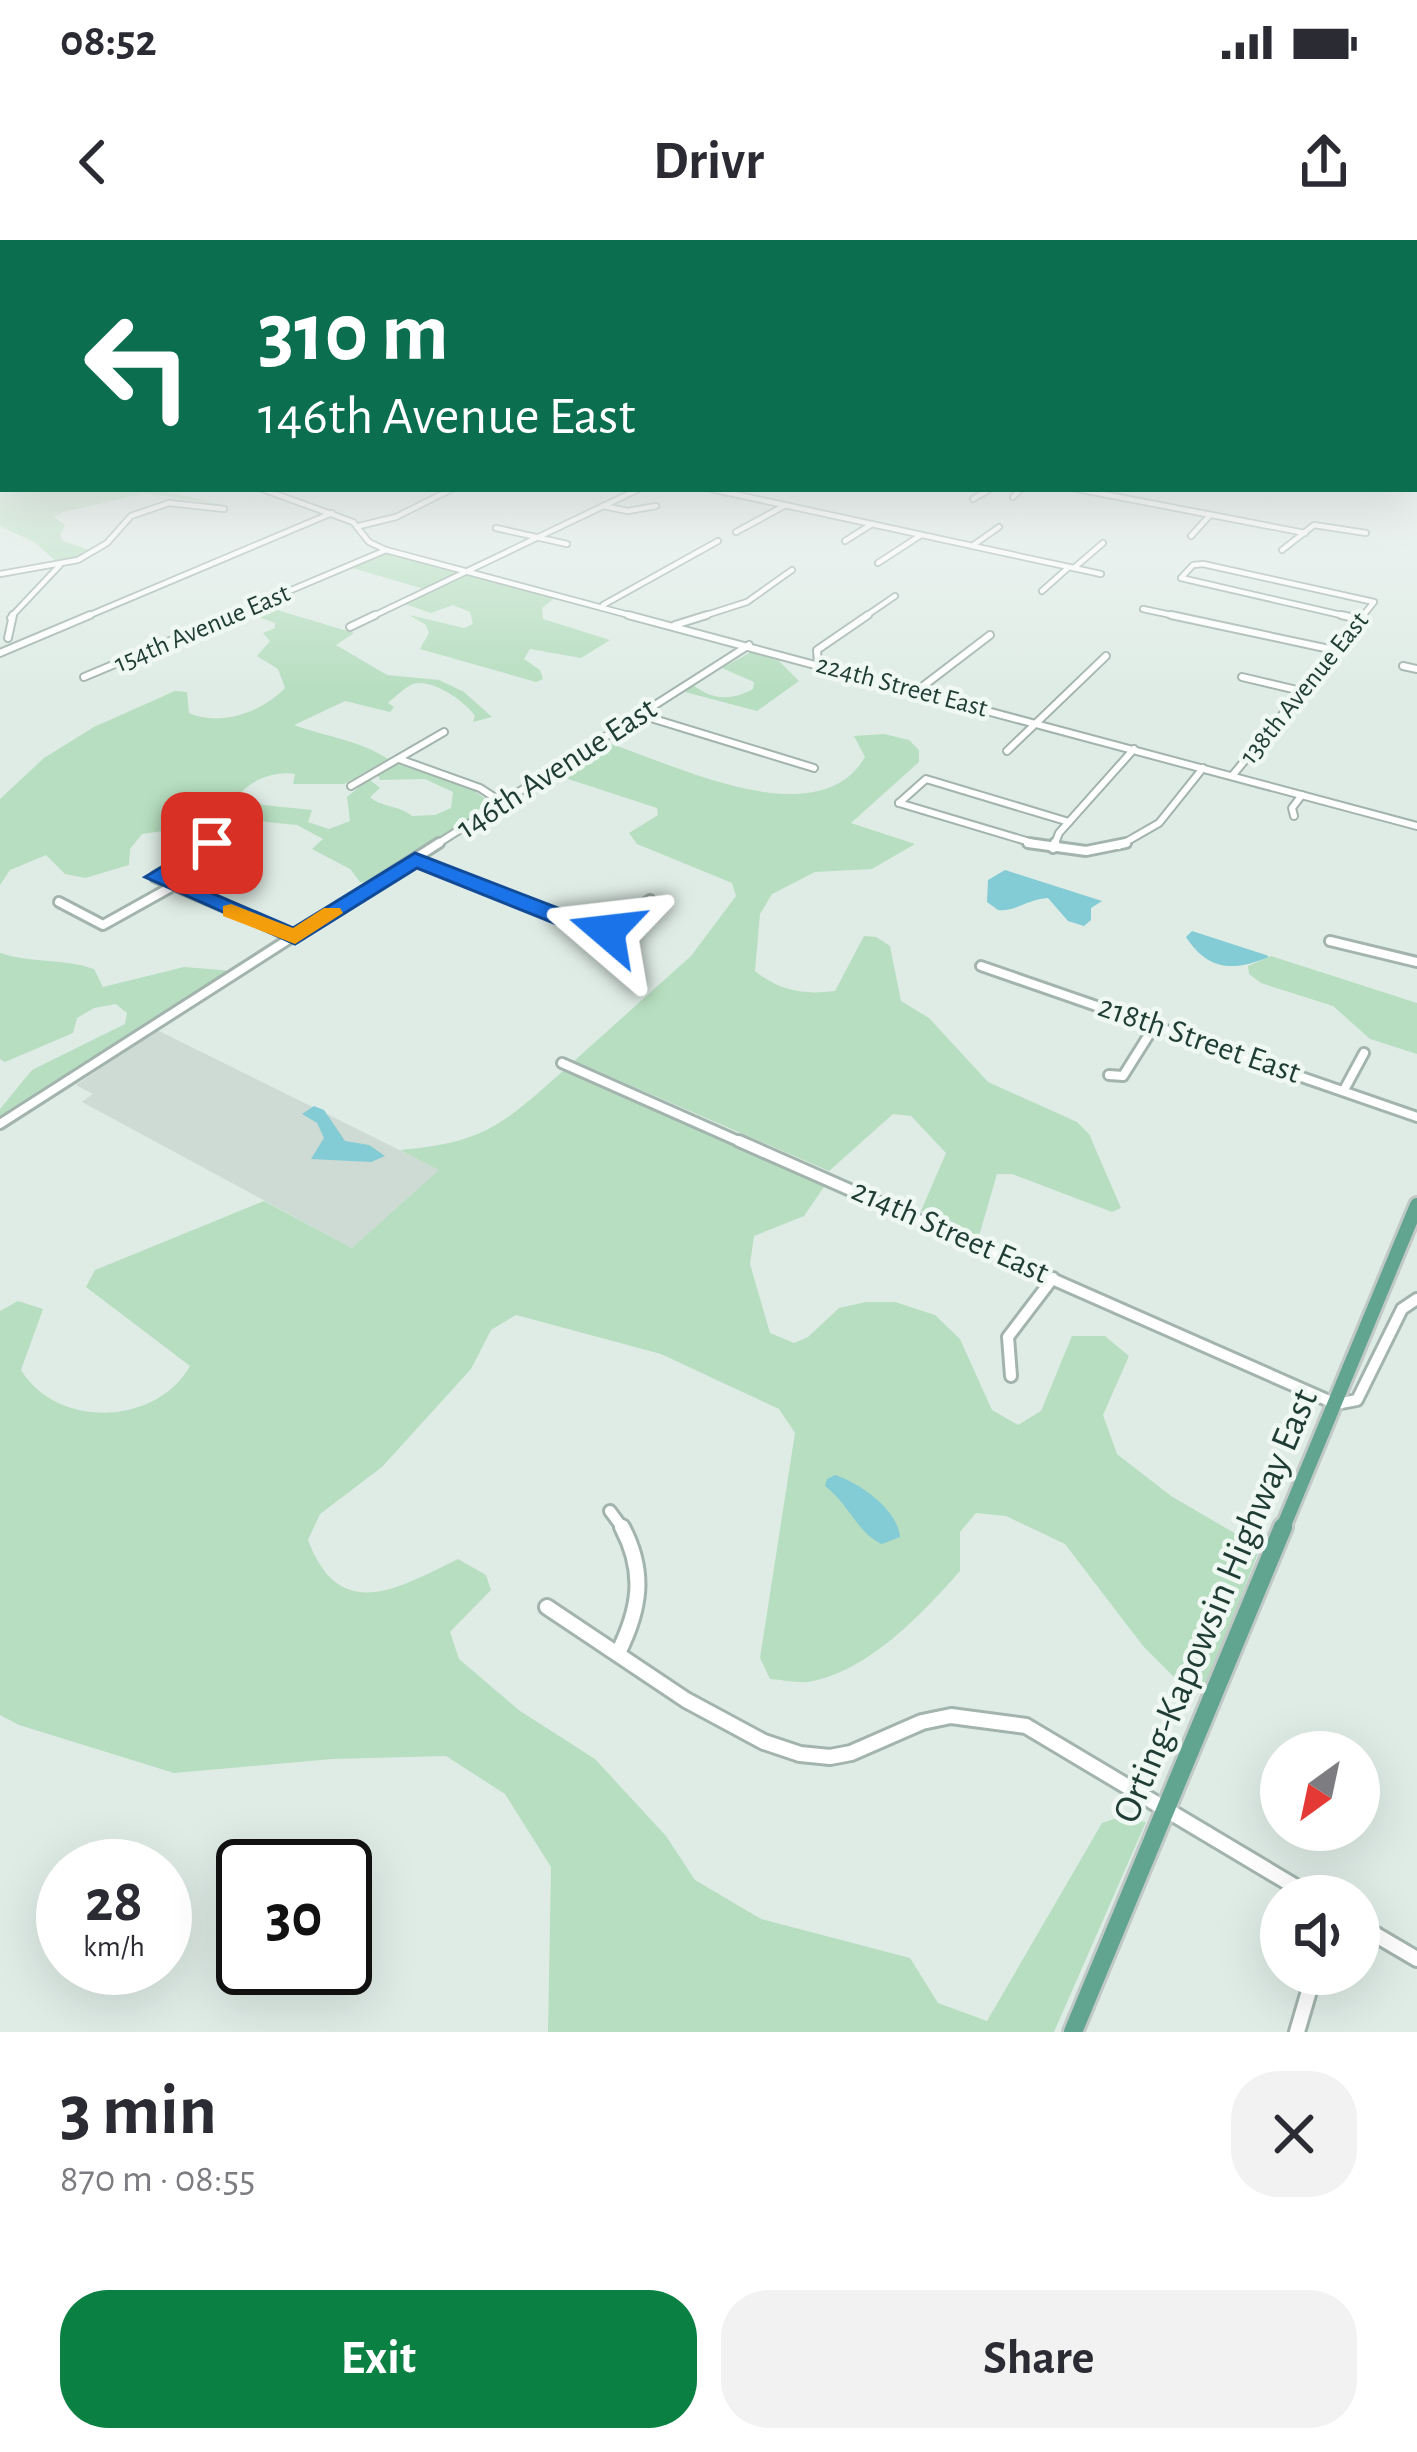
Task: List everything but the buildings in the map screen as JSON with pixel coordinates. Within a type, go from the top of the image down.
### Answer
[{"type":"main road","name":"Orting-Kapowsin Highway East","points":[[1073,2032],[1417,1204]]},
{"type":"street","points":[[0,653],[304,525]]},
{"type":"street","points":[[356,525],[369,542],[386,550]]},
{"type":"street","points":[[359,526],[365,525]]},
{"type":"street","points":[[350,627],[564,525]]},
{"type":"street","points":[[736,532],[750,525]]},
{"type":"street","points":[[844,541],[871,525]]},
{"type":"street","points":[[875,525],[1101,574]]},
{"type":"street","points":[[1191,536],[1201,525]]},
{"type":"street","points":[[1261,525],[1305,533]]},
{"type":"street","points":[[1282,550],[1300,544],[1315,525]]},
{"type":"street","points":[[1320,525],[1366,532]]},
{"type":"street","points":[[0,574],[60,565],[107,543],[117,526],[134,527]]},
{"type":"street","points":[[972,546],[999,527]]},
{"type":"street","points":[[496,528],[567,544]]},
{"type":"street","points":[[878,563],[921,535]]},
{"type":"street","points":[[603,605],[718,541]]},
{"type":"street","points":[[1042,591],[1103,543]]},
{"type":"street","name":"224th Street East","points":[[386,550],[1417,826]]},
{"type":"street","name":"154th Avenue East","points":[[84,677],[386,550]]},
{"type":"street","name":"138th Avenue East","points":[[1232,776],[1359,619],[1371,599],[1198,564],[1182,580],[1359,619]]},
{"type":"street","points":[[8,638],[9,619],[60,565]]},
{"type":"street","points":[[675,625],[747,602],[786,579],[792,570]]},
{"type":"street","points":[[818,663],[817,650],[896,596]]},
{"type":"street","points":[[1143,609],[1334,650]]},
{"type":"street","points":[[917,690],[990,635]]},
{"type":"street","name":"146th Avenue East","points":[[0,1124],[749,645]]},
{"type":"street","points":[[1007,752],[1091,676],[1106,656]]},
{"type":"street","points":[[1402,666],[1417,669]]},
{"type":"street","points":[[1242,676],[1301,691]]},
{"type":"street","points":[[641,715],[814,768]]},
{"type":"street","points":[[351,786],[444,732]]},
{"type":"street","points":[[1053,848],[1069,822],[1134,749]]},
{"type":"street","points":[[399,759],[480,788],[503,803]]},
{"type":"street","points":[[1069,822],[926,779],[899,803],[1053,848],[1088,850],[1121,846],[1152,830],[1203,768]]},
{"type":"street","points":[[1294,816],[1292,808],[1302,795]]},
{"type":"street","points":[[212,843],[156,876],[295,937]]},
{"type":"street","points":[[1121,846],[1137,858]]},
{"type":"street","points":[[415,860],[601,932],[650,900]]},
{"type":"street","points":[[59,902],[103,926],[173,886]]},
{"type":"street","points":[[1330,941],[1417,962]]},
{"type":"street","name":"218th Street East","points":[[981,966],[1417,1117]]},
{"type":"street","points":[[1109,1075],[1123,1076],[1155,1025]]},
{"type":"street","points":[[1344,1090],[1364,1053]]},
{"type":"street","name":"214th Street East","points":[[562,1063],[1336,1404]]},
{"type":"street","points":[[1011,1376],[1008,1337],[1053,1277]]},
{"type":"street","points":[[1336,1404],[1357,1400],[1402,1309],[1417,1299]]},
{"type":"street","points":[[610,1511],[634,1546],[641,1580],[638,1611],[618,1653]]},
{"type":"street","points":[[547,1607],[776,1750],[837,1757],[921,1722],[990,1717],[1058,1742],[1276,1875]]},
{"type":"street","points":[[1380,1937],[1417,1959]]},
{"type":"street","points":[[1297,2032],[1308,1995]]},
{"type":"shaded area","points":[[157,1030],[440,1170],[352,1248],[82,1102],[93,1094],[76,1085]]},
{"type":"green space","points":[[64,525],[63,541],[89,550],[56,561],[34,542],[0,526]]},
{"type":"green space","points":[[385,552],[461,572],[424,589],[349,567]]},
{"type":"green space","points":[[467,573],[557,596],[542,608],[543,619],[610,640],[581,658],[530,649],[524,659],[540,670],[543,679],[536,682],[420,649],[429,633],[426,625],[409,615],[464,628],[473,624],[470,612],[453,605],[431,613],[402,603]]},
{"type":"green space","points":[[267,607],[354,633],[336,645],[387,675],[439,680],[464,692],[492,717],[473,722],[475,716],[456,698],[421,683],[410,685],[388,703],[394,707],[390,712],[345,701],[294,725],[388,759],[344,784],[293,784],[295,774],[281,774],[258,780],[241,793],[263,805],[312,810],[308,822],[329,829],[350,821],[347,797],[369,779],[380,788],[370,797],[412,816],[435,815],[451,808],[453,792],[425,779],[380,780],[378,775],[397,764],[470,788],[493,804],[370,883],[360,882],[350,869],[312,849],[323,839],[297,825],[266,822],[221,804],[197,808],[163,831],[142,834],[130,849],[129,865],[85,878],[65,874],[46,855],[10,870],[0,885],[0,799],[44,758],[94,727],[175,691],[187,692],[189,713],[227,718],[253,710],[285,688],[278,669],[257,656],[270,641],[263,633],[275,628],[275,623],[253,615]]},
{"type":"green space","points":[[753,651],[779,661],[799,681],[757,711],[685,692],[693,685],[707,694],[729,697],[753,689],[754,682],[722,668]]},
{"type":"green space","points":[[884,734],[909,740],[919,750],[919,762],[851,823],[915,844],[872,869],[815,872],[772,894],[760,914],[755,971],[792,990],[835,991],[864,936],[890,946],[901,1001],[929,1018],[988,1082],[1077,1122],[1089,1134],[1121,1208],[1112,1212],[1012,1174],[997,1174],[979,1236],[921,1211],[946,1153],[911,1116],[893,1114],[829,1171],[574,1061],[691,956],[736,896],[732,883],[637,844],[629,833],[658,815],[657,808],[556,775],[605,742],[743,788],[780,794],[814,792],[843,781],[865,757],[854,736]]},
{"type":"green space","points":[[0,953],[94,969],[103,987],[184,967],[233,971],[0,1118],[0,1109],[32,1070],[125,1024],[127,1013],[116,1004],[94,1008],[77,1018],[73,1033],[5,1062],[0,1059]]},
{"type":"green space","points":[[1271,956],[1417,1003],[1417,1054],[1370,1039],[1333,1006],[1261,983],[1249,974],[1248,966]]},
{"type":"green space","points":[[563,1071],[826,1184],[804,1216],[754,1236],[750,1264],[770,1333],[794,1343],[808,1337],[839,1308],[866,1302],[895,1302],[935,1315],[960,1339],[992,1410],[1018,1425],[1041,1411],[1072,1336],[1105,1336],[1129,1356],[1103,1415],[1117,1454],[1171,1496],[1260,1548],[1204,1692],[1179,1682],[1143,1646],[1065,1544],[1006,1516],[976,1513],[960,1532],[960,1571],[892,1639],[830,1676],[808,1682],[770,1679],[760,1658],[795,1433],[779,1409],[661,1354],[516,1315],[491,1330],[471,1369],[382,1467],[320,1514],[308,1540],[321,1566],[336,1583],[372,1592],[414,1580],[458,1559],[486,1575],[491,1590],[450,1632],[459,1659],[520,1711],[595,1759],[666,1836],[695,1880],[761,1919],[910,1958],[938,2003],[987,2021],[1102,1823],[1117,1818],[1146,1822],[1054,2032],[548,2032],[551,1867],[505,1794],[446,1756],[332,1759],[174,1773],[0,1715],[0,1311],[18,1301],[43,1309],[21,1370],[58,1403],[106,1413],[154,1400],[190,1366],[86,1287],[95,1270],[264,1201],[352,1248],[439,1170],[400,1150],[452,1142],[490,1128]]},
{"type":"water","points":[[1005,870],[1102,901],[1091,908],[1091,920],[1084,926],[1068,921],[1048,898],[998,910],[987,902],[988,880]]},
{"type":"water","points":[[1192,931],[1269,957],[1233,966],[1213,962],[1186,937]]},
{"type":"water","points":[[314,1106],[324,1110],[345,1141],[369,1145],[385,1156],[371,1162],[311,1159],[324,1138],[317,1123],[302,1114]]},
{"type":"water","points":[[835,1475],[876,1499],[893,1517],[900,1537],[882,1544],[867,1534],[825,1486]]},
{"type":"slow traffic","points":[[231,911],[295,937],[332,913]]},
{"type":"route","points":[[212,843],[155,877],[295,937],[415,860],[587,928],[607,931]]}]
